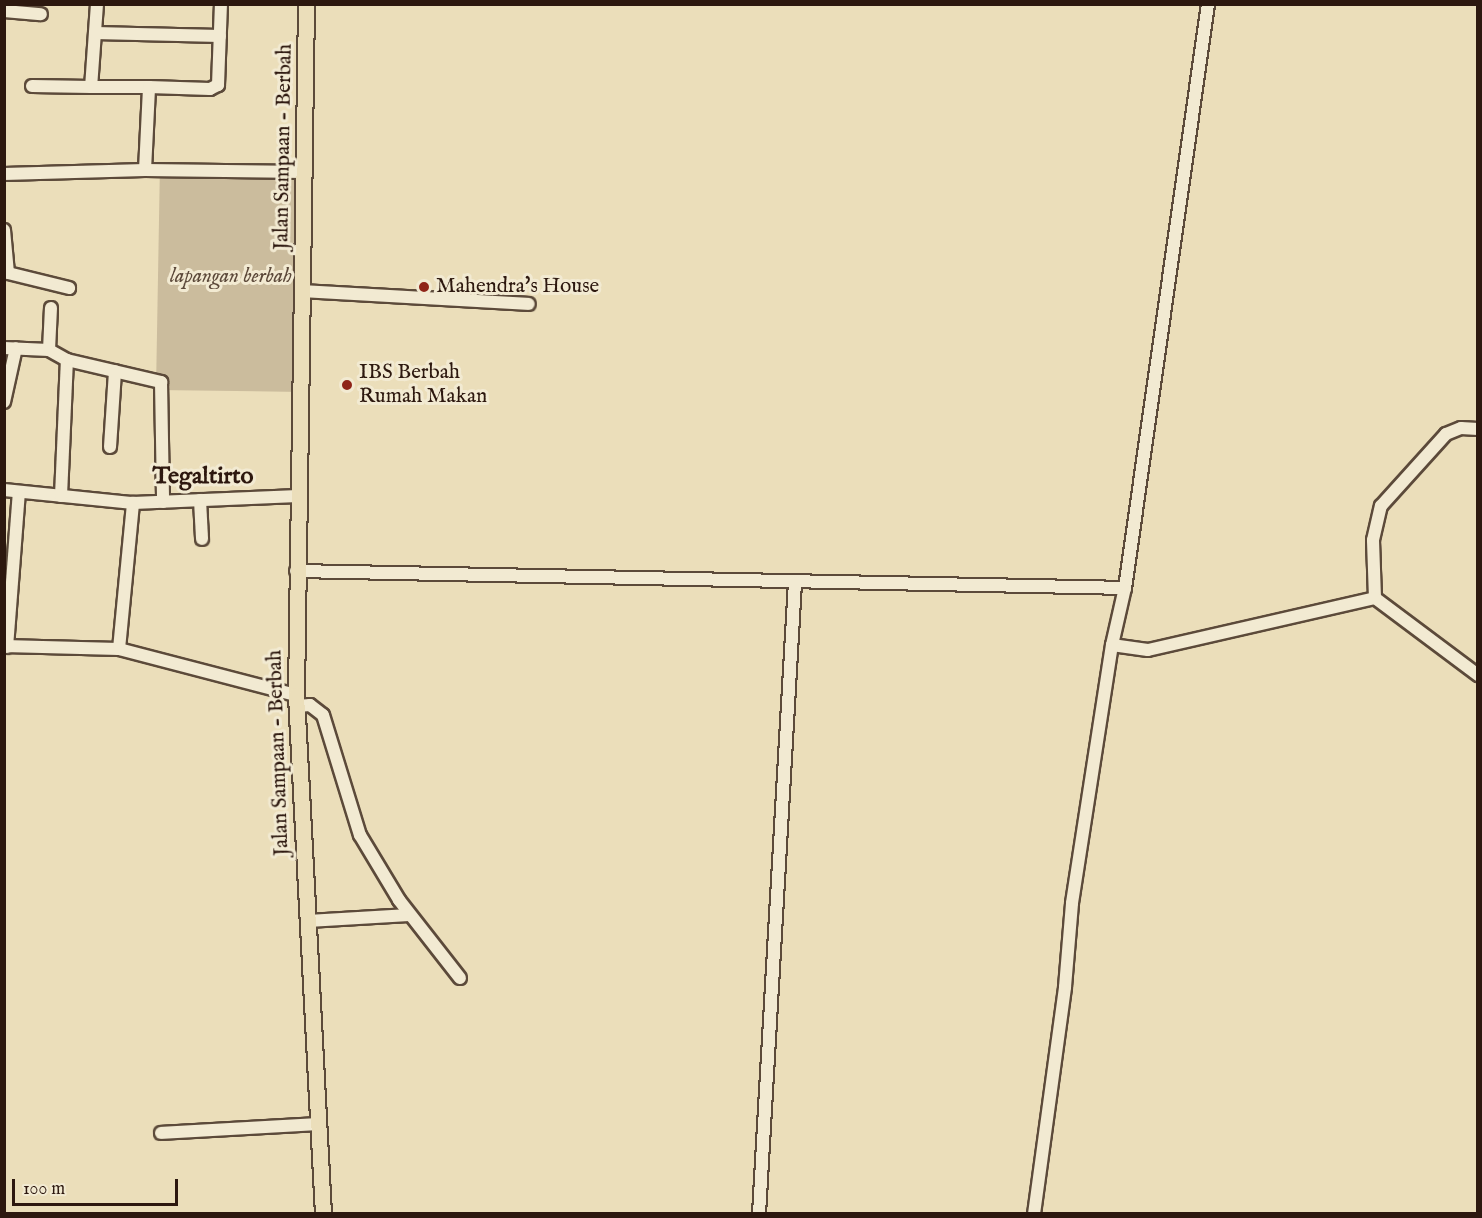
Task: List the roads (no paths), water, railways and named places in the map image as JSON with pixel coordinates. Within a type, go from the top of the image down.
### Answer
[{"type":"main road","name":"Jalan Sampaan - Berbah","points":[[306,4],[303,291],[296,571],[296,700],[316,1124],[323,1214]]},
{"type":"street","points":[[91,87],[97,4]]},
{"type":"street","points":[[32,86],[215,88],[220,74],[221,4]]},
{"type":"street","points":[[1034,1214],[1065,987],[1072,903],[1112,645],[1125,588],[1208,4]]},
{"type":"street","points":[[4,11],[41,14]]},
{"type":"street","points":[[95,33],[220,36]]},
{"type":"street","points":[[145,170],[149,87]]},
{"type":"street","points":[[4,174],[145,170],[305,172]]},
{"type":"street","points":[[4,230],[8,273],[69,288]]},
{"type":"street","points":[[303,291],[529,304]]},
{"type":"street","points":[[49,350],[51,308]]},
{"type":"street","points":[[4,402],[10,348],[49,350],[67,360],[154,378],[165,390],[163,502]]},
{"type":"street","points":[[61,496],[67,360]]},
{"type":"street","points":[[110,447],[115,371]]},
{"type":"street","points":[[1375,598],[1373,540],[1381,506],[1446,434],[1461,428],[1478,429]]},
{"type":"street","points":[[4,490],[133,503],[298,496]]},
{"type":"street","points":[[19,492],[6,646],[119,649],[310,705],[323,715],[355,826],[409,915],[460,978]]},
{"type":"street","points":[[200,500],[202,539]]},
{"type":"street","points":[[119,649],[133,503]]},
{"type":"street","points":[[296,571],[1125,588]]},
{"type":"street","points":[[759,1214],[795,582]]},
{"type":"street","points":[[1112,645],[1136,651],[1199,639],[1375,598],[1478,675]]},
{"type":"street","points":[[308,921],[409,915]]},
{"type":"street","points":[[161,1133],[316,1124]]},
{"type":"place","name":"Mahendra's House","points":[[424,287]]},
{"type":"place","name":"IBS Berbah Rumah Makan","points":[[347,385]]},
{"type":"district","name":"Tegaltirto","points":[[203,477]]},
{"type":"park label","name":"lapangan berbah","points":[[231,277]]}]
